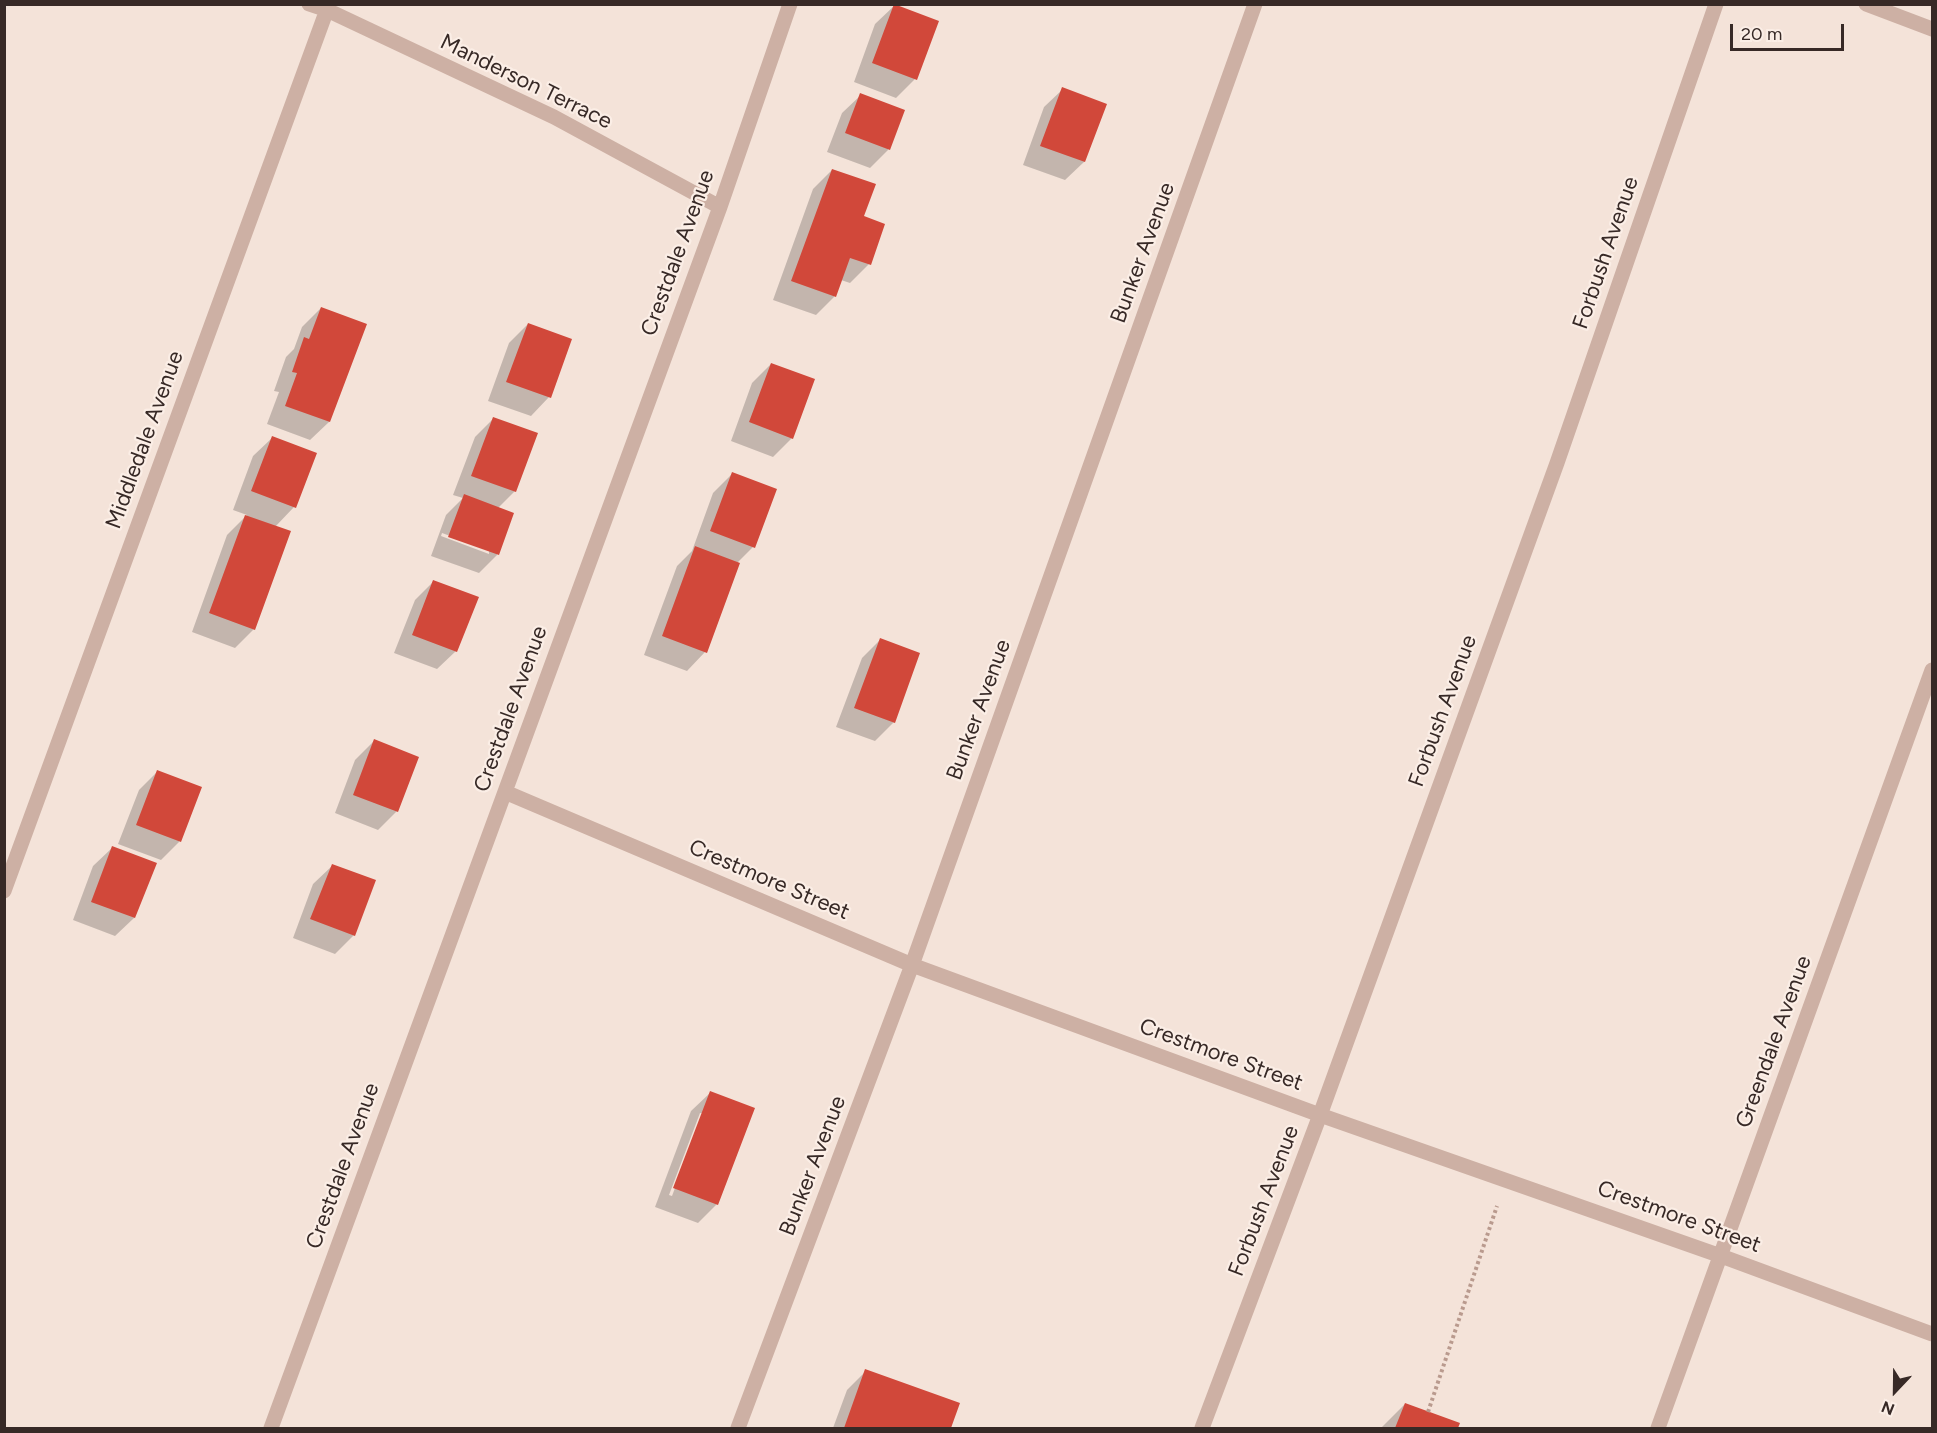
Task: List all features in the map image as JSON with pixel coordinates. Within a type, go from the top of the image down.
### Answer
[{"type":"street","name":"Manderson Terrace","points":[[309,4],[328,7],[554,117],[720,207]]},
{"type":"street","name":"Crestdale Avenue","points":[[271,1428],[720,207],[790,4]]},
{"type":"street","name":"Bunker Avenue","points":[[738,1428],[912,965],[1256,4]]},
{"type":"street","name":"Forbush Avenue","points":[[1202,1428],[1320,1115],[1557,463],[1716,4]]},
{"type":"street","points":[[1866,4],[1932,29]]},
{"type":"street","name":"Middledale Avenue","points":[[4,891],[328,7]]},
{"type":"street","name":"Greendale Avenue","points":[[1658,1428],[1932,670]]},
{"type":"street","name":"Crestmore Street","points":[[505,792],[912,965],[1320,1115],[1506,1179],[1932,1334]]},
{"type":"path","points":[[1428,1412],[1506,1179]]},
{"type":"building","points":[[894,4],[939,21],[917,80],[872,63]]},
{"type":"building","points":[[1062,87],[1107,104],[1085,162],[1040,146]]},
{"type":"building","points":[[860,93],[905,110],[890,150],[845,133]]},
{"type":"building","points":[[832,169],[876,184],[864,216],[885,224],[871,265],[850,258],[836,297],[791,281]]},
{"type":"building","points":[[321,307],[367,324],[330,422],[285,406],[297,373],[292,372],[304,337],[309,339]]},
{"type":"building","points":[[528,323],[572,339],[551,398],[506,382]]},
{"type":"building","points":[[771,363],[815,379],[793,439],[749,422]]},
{"type":"building","points":[[493,417],[538,433],[516,492],[471,476]]},
{"type":"building","points":[[272,436],[317,453],[296,508],[251,491]]},
{"type":"building","points":[[732,472],[777,489],[755,548],[710,531]]},
{"type":"building","points":[[464,494],[514,513],[499,555],[448,537]]},
{"type":"building","points":[[245,515],[291,531],[255,630],[209,613]]},
{"type":"building","points":[[695,546],[740,563],[707,653],[662,636]]},
{"type":"building","points":[[433,580],[479,597],[457,652],[412,635]]},
{"type":"building","points":[[880,638],[920,653],[895,723],[854,708]]},
{"type":"building","points":[[374,739],[419,757],[398,812],[353,795]]},
{"type":"building","points":[[157,770],[202,787],[181,842],[136,825]]},
{"type":"building","points":[[112,846],[157,863],[135,918],[91,902]]},
{"type":"building","points":[[332,864],[376,880],[355,936],[310,919]]},
{"type":"building","points":[[710,1091],[755,1108],[718,1205],[673,1188]]},
{"type":"building","points":[[865,1369],[960,1403],[951,1428],[844,1428]]},
{"type":"building","points":[[1405,1403],[1460,1423],[1458,1428],[1395,1428]]}]
